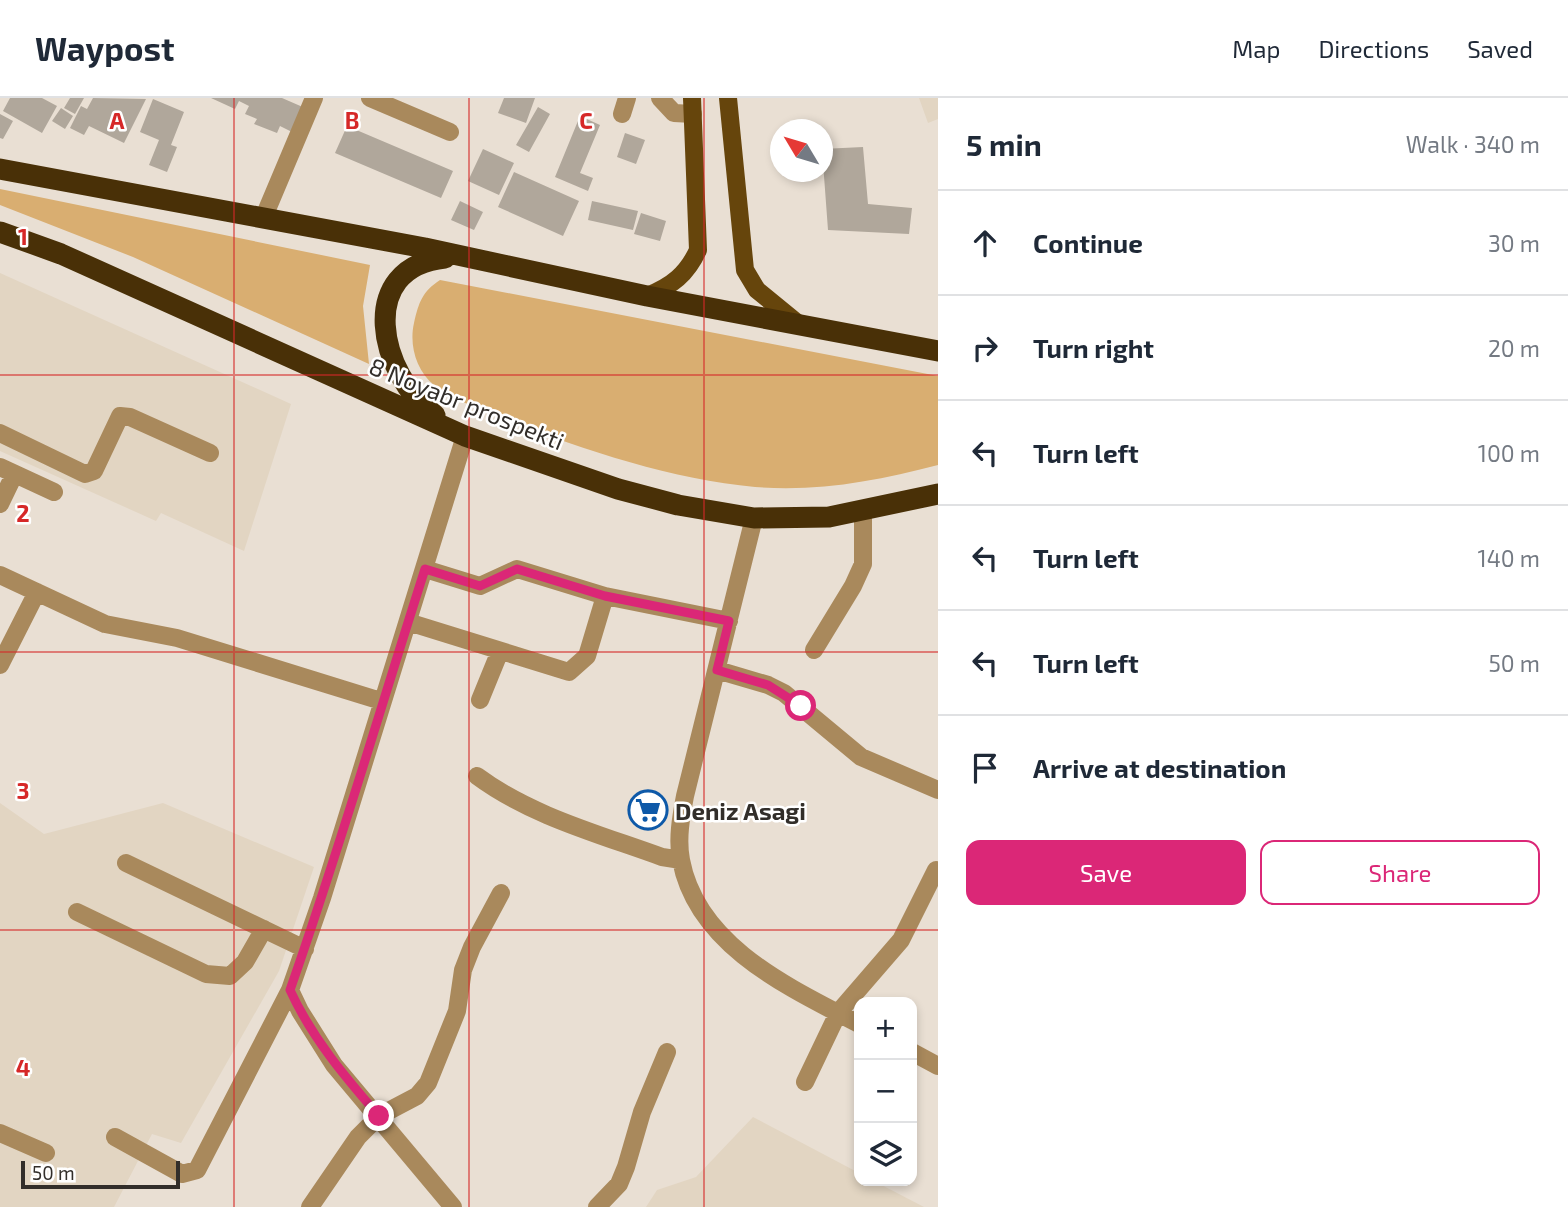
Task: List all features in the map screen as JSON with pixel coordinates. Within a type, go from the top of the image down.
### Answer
[{"type":"highway","points":[[0,169],[461,256],[647,296],[938,351]]},
{"type":"highway","name":"8 Noyabr prospekti","points":[[0,232],[61,254],[465,436],[618,489],[678,505],[754,518],[829,516],[938,494]]},
{"type":"highway","points":[[461,256],[420,261],[406,270],[388,300],[385,318],[386,338],[402,379],[428,410],[465,436]]},
{"type":"main road","points":[[728,98],[745,270],[757,289],[801,326]]},
{"type":"main road","points":[[647,296],[667,288],[681,277],[691,266],[698,250],[692,106]]},
{"type":"street","points":[[263,219],[314,98]]},
{"type":"street","points":[[370,98],[450,132]]},
{"type":"street","points":[[660,98],[674,113],[692,106]]},
{"type":"street","points":[[0,433],[85,474],[94,471],[120,416],[130,417],[210,453]]},
{"type":"street","points":[[115,1137],[182,1174],[197,1170],[290,990],[465,436]]},
{"type":"street","points":[[0,505],[7,471],[54,492]]},
{"type":"street","points":[[814,650],[853,586],[863,564],[863,511]]},
{"type":"street","points":[[754,518],[685,796],[679,829],[681,860],[703,912],[735,949],[764,971],[854,1021]]},
{"type":"street","points":[[425,569],[480,586],[517,569],[605,596],[729,621]]},
{"type":"street","points":[[0,575],[105,624],[177,638],[381,701]]},
{"type":"street","points":[[0,665],[37,592]]},
{"type":"street","points":[[408,622],[569,672],[587,656],[605,596]]},
{"type":"street","points":[[480,700],[500,651]]},
{"type":"street","points":[[717,670],[768,685],[784,693],[861,757],[938,790]]},
{"type":"street","points":[[477,776],[506,798],[542,813],[662,857],[681,860]]},
{"type":"street","points":[[126,863],[305,949]]},
{"type":"street","points":[[805,1082],[838,1013],[901,940],[936,870]]},
{"type":"street","points":[[310,1207],[358,1138],[379,1116],[417,1096],[428,1083],[457,1011],[463,970],[472,947],[501,893]]},
{"type":"street","points":[[77,912],[206,974],[230,976],[245,962],[264,929]]},
{"type":"street","points":[[290,990],[334,1065],[453,1207]]},
{"type":"street","points":[[597,1207],[619,1184],[642,1112],[667,1052]]},
{"type":"street","points":[[917,1055],[938,1066]]},
{"type":"street","points":[[0,1133],[46,1153]]},
{"type":"shaded area","points":[[919,98],[938,98],[938,119],[928,123]]},
{"type":"shaded area","points":[[0,189],[370,265],[363,306],[369,364],[133,257],[0,205]]},
{"type":"shaded area","points":[[0,273],[291,404],[244,551],[161,513],[156,521],[0,451]]},
{"type":"shaded area","points":[[440,280],[938,376],[938,465],[847,484],[802,488],[755,487],[687,477],[618,459],[517,424],[440,390],[418,365],[412,340],[414,323],[422,298]]},
{"type":"shaded area","points":[[0,803],[44,834],[163,803],[314,867],[279,971],[181,1143],[152,1134],[114,1207],[0,1207]]},
{"type":"shaded area","points":[[753,1117],[854,1170],[854,1186],[884,1186],[924,1207],[646,1207],[657,1190],[696,1177]]},
{"type":"building","points":[[10,98],[42,98],[57,106],[42,133],[3,111]]},
{"type":"building","points":[[70,98],[84,98],[75,114],[64,108]]},
{"type":"building","points":[[93,98],[146,99],[124,143],[89,126],[84,135],[70,128],[81,106],[87,109]]},
{"type":"building","points":[[211,98],[282,98],[305,108],[294,133],[280,126],[277,133],[254,124],[257,119],[245,114],[249,106],[239,101],[235,109]]},
{"type":"building","points":[[504,98],[535,98],[526,123],[498,113]]},
{"type":"building","points":[[153,99],[184,112],[171,145],[177,147],[167,172],[149,165],[159,140],[140,132]]},
{"type":"building","points":[[538,107],[550,114],[529,152],[516,145]]},
{"type":"building","points":[[61,108],[73,116],[65,129],[52,121]]},
{"type":"building","points":[[0,114],[13,121],[3,139],[0,138]]},
{"type":"building","points":[[580,116],[600,125],[580,173],[593,178],[588,191],[555,177]]},
{"type":"building","points":[[347,126],[453,171],[441,198],[335,153]]},
{"type":"building","points":[[625,133],[645,140],[636,164],[617,157]]},
{"type":"building","points":[[863,147],[868,204],[912,208],[909,234],[828,230],[824,182],[833,182],[833,148]]},
{"type":"building","points":[[483,149],[514,163],[499,195],[468,181]]},
{"type":"building","points":[[514,172],[579,201],[563,236],[498,207]]},
{"type":"building","points":[[460,201],[483,212],[474,230],[451,220]]},
{"type":"building","points":[[592,201],[638,211],[633,230],[588,220]]},
{"type":"building","points":[[641,213],[666,221],[660,241],[634,234]]},
{"type":"place","name":"Deniz Asagi","points":[[648,810]]},
{"type":"route","points":[[379,1116],[334,1065],[290,990],[322,898],[381,701],[425,569],[480,586],[492,583],[507,571],[517,569],[605,596],[729,621],[717,670],[768,685],[801,706]]}]
